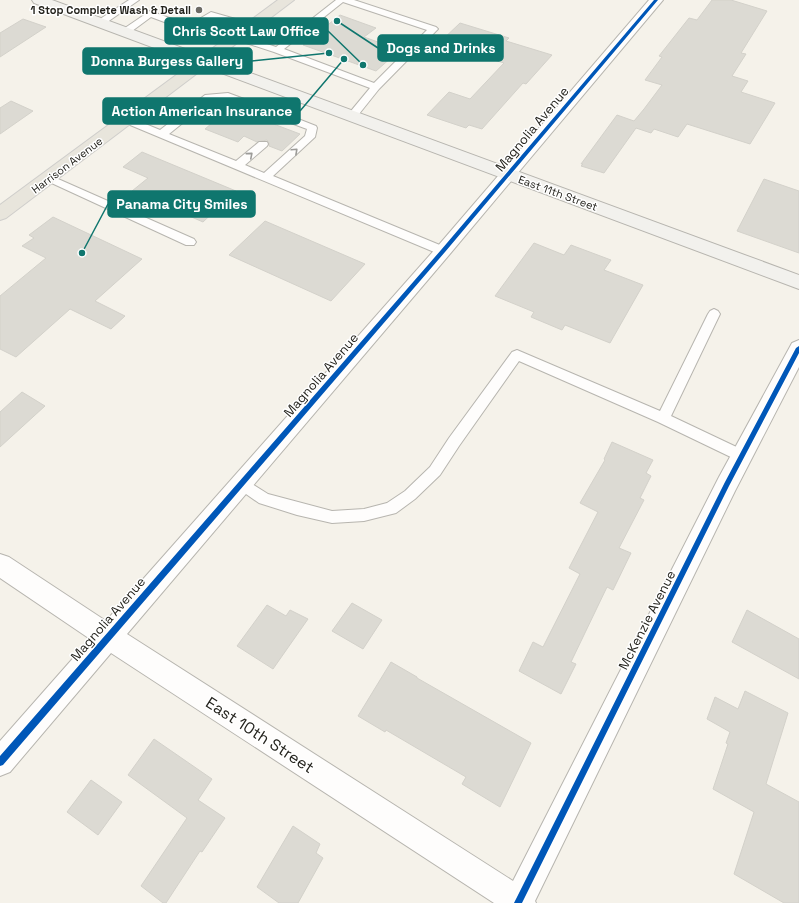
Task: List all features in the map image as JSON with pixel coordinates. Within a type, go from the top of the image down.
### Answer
[{"type":"main road","name":"East 11th Street","points":[[38,0],[799,282]]},
{"type":"main road","name":"Harrison Avenue","points":[[0,214],[237,38],[250,26],[287,0]]},
{"type":"street","name":"Magnolia Avenue","points":[[0,762],[443,251],[656,0]]},
{"type":"street","name":"McKenzie Avenue","points":[[519,903],[742,456],[799,348]]},
{"type":"street","name":"East 10th Street","points":[[0,565],[108,637],[519,903]]},
{"type":"lane","points":[[100,23],[135,0]]},
{"type":"lane","points":[[277,50],[341,0]]},
{"type":"lane","points":[[345,0],[433,29],[376,87],[351,116]]},
{"type":"lane","points":[[125,32],[150,14],[190,28]]},
{"type":"lane","points":[[164,47],[211,15],[250,26]]},
{"type":"lane","points":[[237,38],[277,50],[376,87]]},
{"type":"lane","points":[[162,134],[208,97],[228,96],[312,128],[310,137],[266,177]]},
{"type":"lane","points":[[282,128],[286,118],[302,98]]},
{"type":"lane","points":[[127,120],[443,251]]},
{"type":"lane","points":[[238,165],[262,144]]},
{"type":"lane","points":[[49,178],[190,242]]},
{"type":"lane","points":[[663,418],[714,314]]},
{"type":"lane","points":[[241,483],[264,498],[297,509],[332,518],[364,515],[391,508],[410,495],[435,471],[454,442],[517,355],[663,418],[742,456]]},
{"type":"building","points":[[712,0],[731,0],[767,11],[741,53],[746,54],[732,76],[748,81],[741,92],[775,103],[750,144],[687,124],[678,137],[654,129],[651,133],[636,128],[604,173],[581,166],[617,115],[634,121],[644,109],[662,85],[645,80],[662,57],[659,56],[689,18],[697,20]]},
{"type":"building","points":[[340,15],[376,28],[364,37],[400,50],[376,71],[303,45]]},
{"type":"building","points":[[23,19],[46,27],[0,57],[0,33]]},
{"type":"building","points":[[460,23],[509,38],[506,41],[552,55],[526,84],[523,83],[482,129],[469,125],[466,128],[427,115],[449,92],[470,99],[504,63],[439,43]]},
{"type":"building","points":[[11,101],[33,111],[0,134],[0,108]]},
{"type":"building","points":[[231,107],[300,134],[282,151],[269,146],[267,140],[257,142],[244,136],[238,142],[205,129]]},
{"type":"building","points":[[142,152],[236,191],[203,222],[132,191],[148,178],[123,167]]},
{"type":"building","points":[[764,179],[799,191],[799,253],[737,231]]},
{"type":"building","points":[[53,217],[142,259],[95,301],[125,316],[111,329],[70,309],[16,357],[0,349],[0,296],[46,258],[22,246],[34,238],[29,235]]},
{"type":"building","points":[[265,221],[365,264],[331,301],[229,255]]},
{"type":"building","points":[[534,243],[564,255],[571,245],[611,260],[604,270],[643,285],[610,343],[565,325],[562,330],[531,317],[534,312],[495,296]]},
{"type":"building","points":[[22,392],[45,406],[0,447],[0,412]]},
{"type":"building","points":[[612,442],[653,460],[646,473],[651,476],[640,498],[644,500],[619,548],[631,553],[613,590],[607,587],[571,662],[576,664],[561,694],[519,671],[533,642],[543,647],[580,574],[569,568],[598,512],[580,503],[605,460],[604,459]]},
{"type":"building","points":[[352,603],[382,620],[363,649],[332,631]]},
{"type":"building","points":[[267,605],[286,616],[290,610],[308,619],[273,669],[237,646]]},
{"type":"building","points":[[747,610],[799,639],[799,679],[732,642]]},
{"type":"building","points":[[391,662],[531,743],[500,807],[462,784],[466,777],[386,730],[385,732],[358,716]]},
{"type":"building","points":[[745,691],[788,713],[766,784],[799,802],[799,903],[784,903],[734,874],[754,812],[713,789],[728,744],[726,743],[730,732],[707,719],[715,697],[738,709]]},
{"type":"building","points":[[154,739],[212,779],[198,800],[225,818],[202,852],[200,851],[166,903],[163,903],[141,886],[187,818],[128,775]]},
{"type":"building","points":[[91,780],[122,802],[98,835],[67,812]]},
{"type":"building","points":[[293,826],[320,844],[316,853],[323,858],[298,903],[279,903],[257,887]]},
{"type":"cycle path","points":[[0,762],[443,251],[656,0]]},
{"type":"cycle path","points":[[518,903],[727,484],[799,348]]},
{"type":"place","name":"1 Stop Complete Wash & Detail","points":[[199,10]]},
{"type":"place","name":"Dogs and Drinks","points":[[337,21]]},
{"type":"place","name":"Donna Burgess Gallery","points":[[329,53]]},
{"type":"place","name":"Action American Insurance","points":[[344,59]]},
{"type":"place","name":"Chris Scott Law Office","points":[[363,65]]},
{"type":"place","name":"Panama City Smiles","points":[[82,253]]}]
